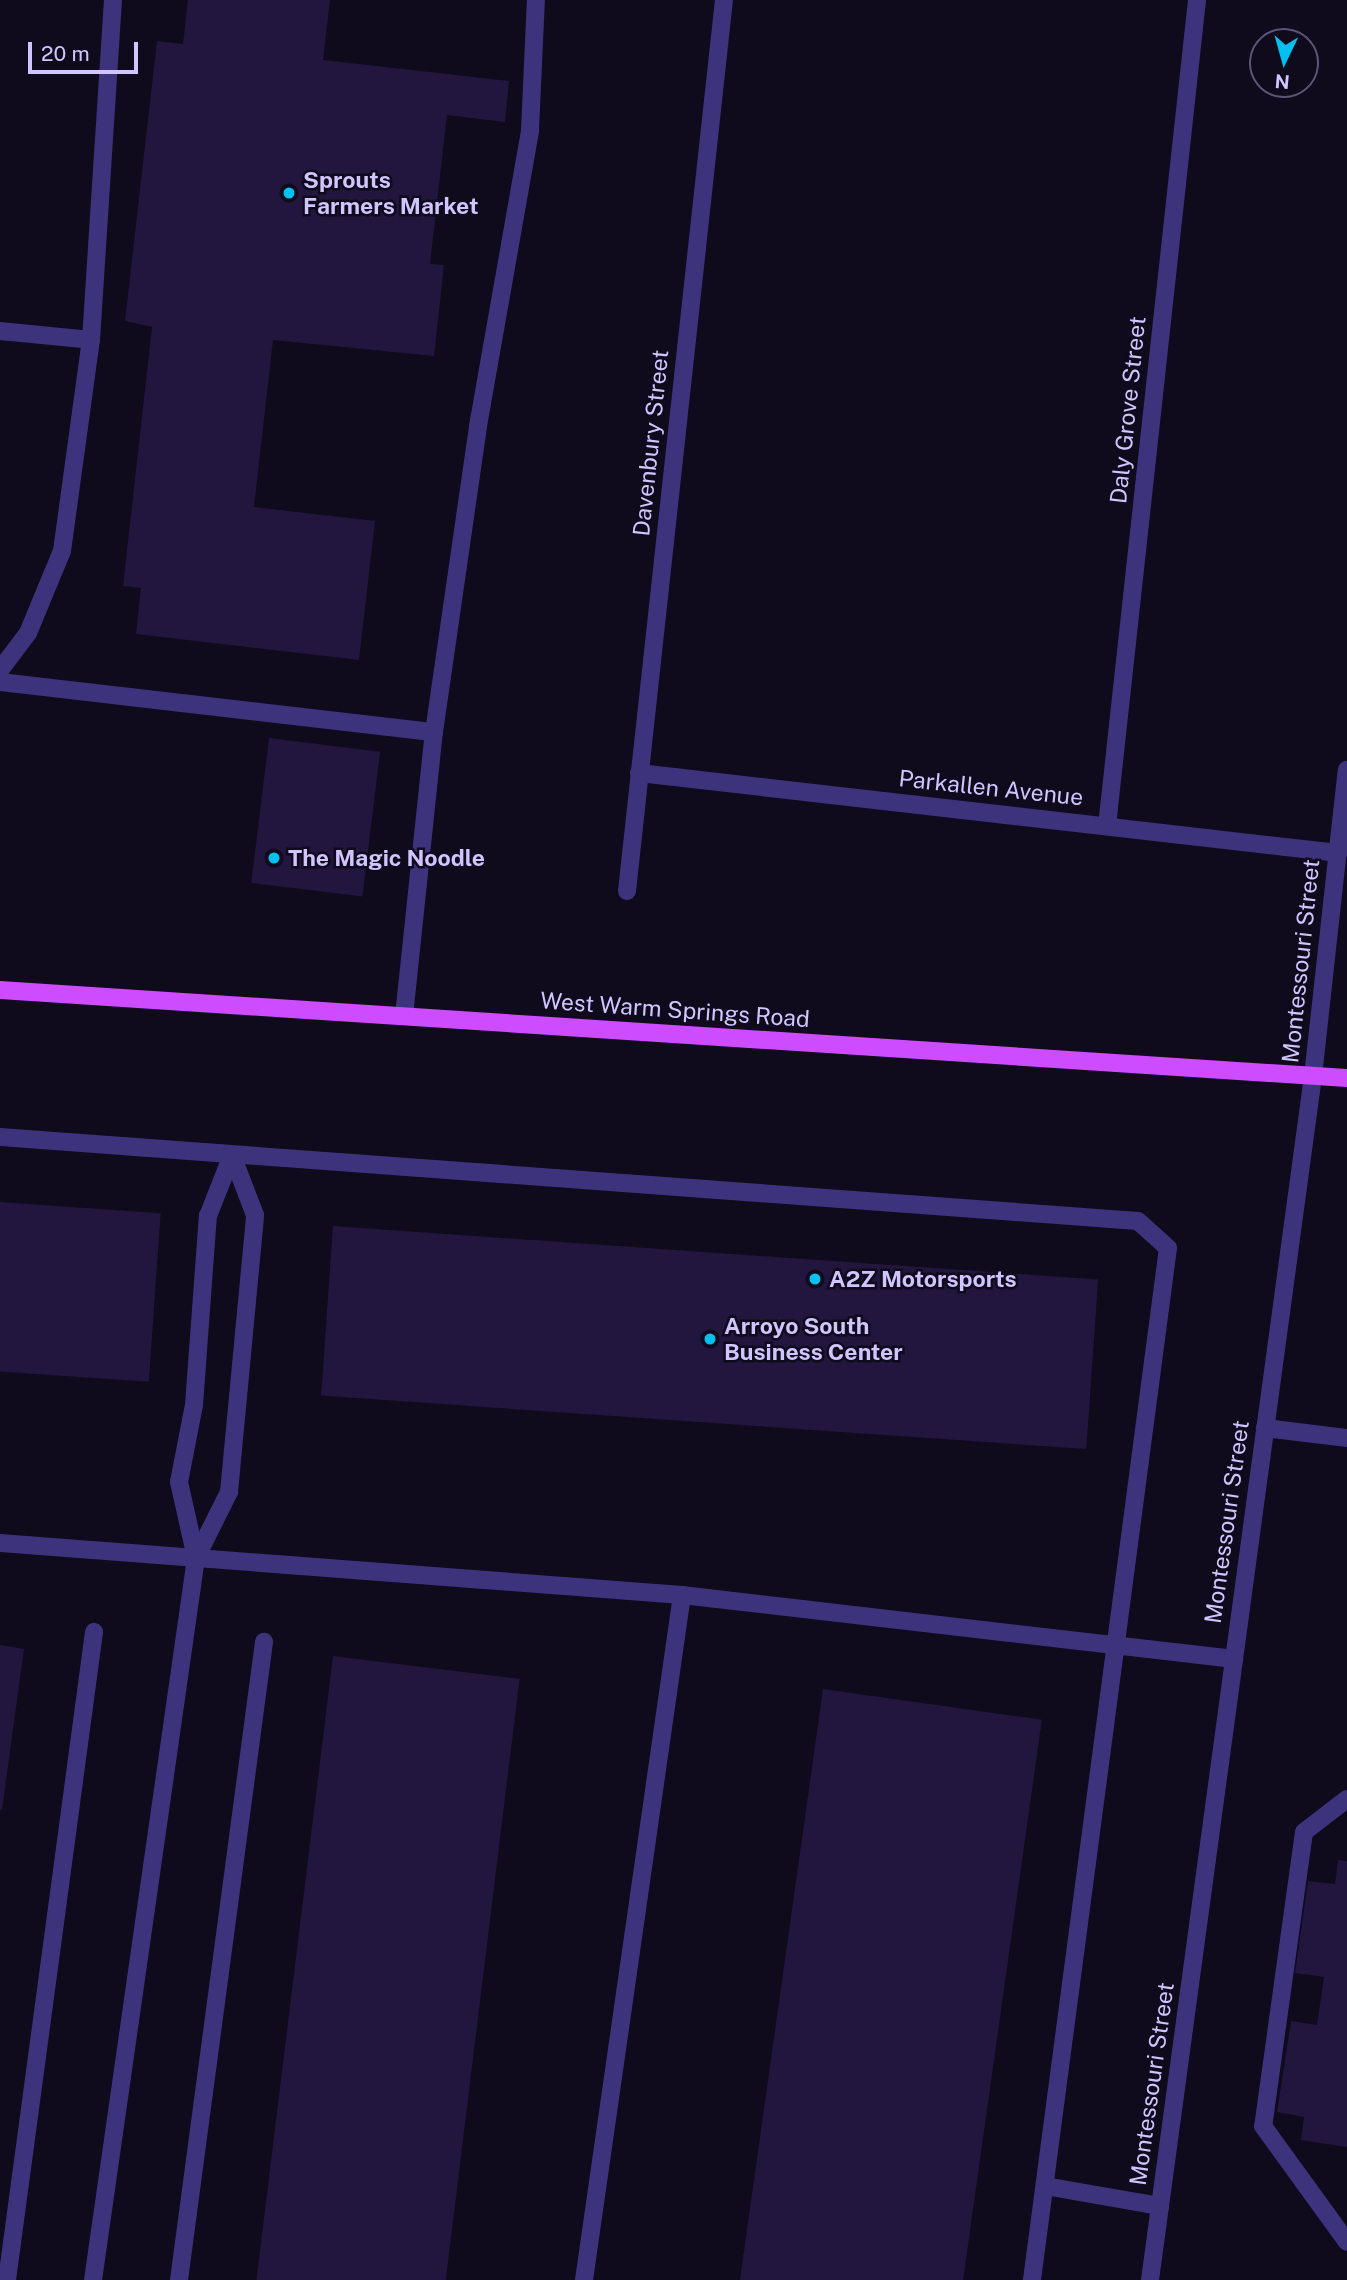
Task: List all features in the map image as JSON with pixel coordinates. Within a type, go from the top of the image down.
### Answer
[{"type":"main road","name":"West Warm Springs Road","points":[[0,990],[1347,1078]]},
{"type":"street","points":[[0,670],[28,633],[62,551],[91,340],[113,0]]},
{"type":"street","points":[[404,1016],[434,732],[480,408],[530,130],[536,0]]},
{"type":"street","name":"Davenbury Street","points":[[626,891],[724,0]]},
{"type":"street","name":"Daly Grove Street","points":[[1107,826],[1197,0]]},
{"type":"street","points":[[0,331],[91,340]]},
{"type":"street","points":[[0,682],[434,732]]},
{"type":"street","name":"Montessouri Street","points":[[1150,2280],[1313,1076],[1347,771]]},
{"type":"street","name":"Parkallen Avenue","points":[[639,773],[1338,853]]},
{"type":"street","points":[[0,1137],[1138,1221],[1168,1248],[1032,2280]]},
{"type":"street","points":[[93,2280],[196,1558],[229,1492],[255,1215],[232,1155]]},
{"type":"street","points":[[196,1558],[179,1482],[194,1405],[208,1216],[232,1155]]},
{"type":"street","points":[[1265,1428],[1347,1438]]},
{"type":"street","points":[[0,1543],[682,1595],[1117,1649],[1234,1659]]},
{"type":"street","points":[[584,2280],[682,1595]]},
{"type":"street","points":[[7,2280],[94,1632]]},
{"type":"street","points":[[180,2280],[264,1642]]},
{"type":"street","points":[[1347,1799],[1304,1832],[1264,2126],[1347,2242]]},
{"type":"street","points":[[1045,2186],[1160,2206]]},
{"type":"building","points":[[188,0],[330,0],[323,60],[509,81],[505,122],[447,115],[430,264],[444,265],[434,356],[273,340],[254,507],[375,521],[359,660],[136,634],[141,588],[123,586],[152,327],[125,321],[157,41],[183,44]]},
{"type":"building","points":[[269,738],[380,752],[362,897],[251,883]]},
{"type":"building","points":[[0,1202],[161,1213],[149,1382],[0,1371]]},
{"type":"building","name":"Arroyo South Business Center","points":[[333,1226],[1098,1280],[1086,1449],[321,1396]]},
{"type":"building","points":[[0,1645],[24,1649],[2,1810],[0,1810]]},
{"type":"building","points":[[333,1656],[520,1679],[446,2280],[256,2280]]},
{"type":"building","points":[[823,1689],[1042,1720],[963,2280],[740,2280]]},
{"type":"building","points":[[1338,1860],[1347,1861],[1347,2147],[1301,2140],[1304,2117],[1277,2112],[1291,2021],[1317,2025],[1324,1977],[1295,1973],[1308,1881],[1335,1884]]},
{"type":"place","name":"Sprouts Farmers Market","points":[[289,193]]},
{"type":"place","name":"The Magic Noodle","points":[[274,858]]},
{"type":"place","name":"A2Z Motorsports","points":[[815,1279]]},
{"type":"place","name":"Arroyo South Business Center","points":[[710,1339]]}]
